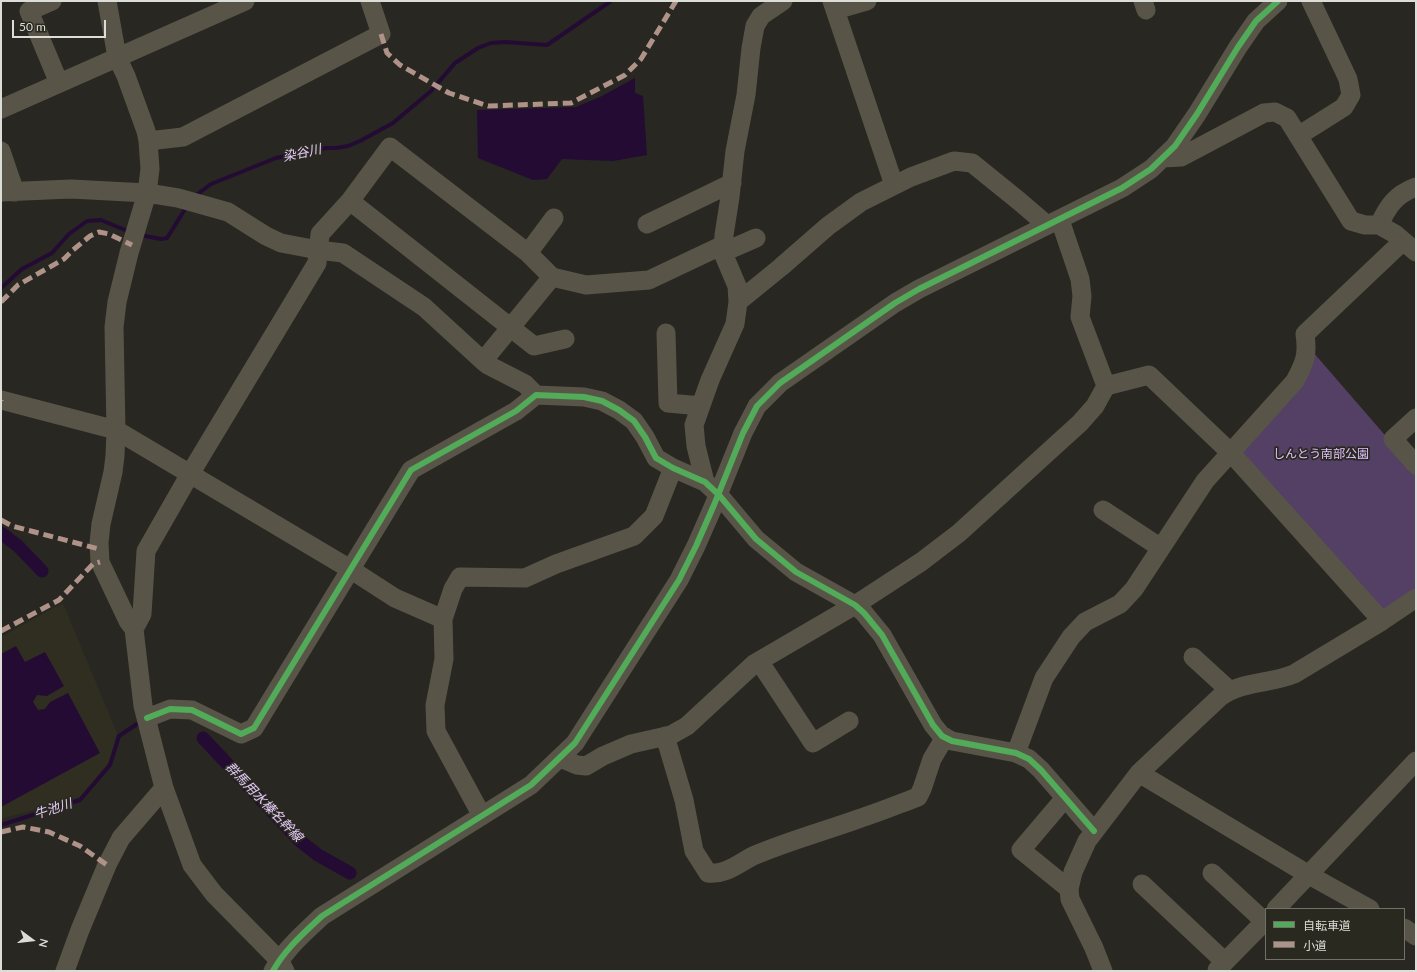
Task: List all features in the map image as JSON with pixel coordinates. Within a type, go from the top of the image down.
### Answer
[{"type":"street","points":[[52,1],[26,6],[59,83]]},
{"type":"street","points":[[107,1],[117,57],[126,76],[146,131],[150,169],[147,193],[129,253],[117,302],[114,327],[116,430],[113,472],[101,524],[99,543],[100,562],[128,621],[134,629],[143,706],[164,788],[192,865],[214,894],[279,967],[296,940],[322,916],[531,785],[575,743],[679,580],[696,546],[712,488],[757,406],[780,383],[895,303],[945,276],[1122,188],[1151,169],[1175,146],[1198,114],[1238,47],[1256,21],[1278,1]]},
{"type":"street","points":[[1,109],[245,1]]},
{"type":"street","points":[[148,141],[183,137],[382,34],[370,1]]},
{"type":"street","points":[[783,1],[761,16],[755,26],[746,95],[735,151],[723,245],[723,253],[737,286],[738,302],[735,324],[710,380],[694,425],[696,446],[712,488],[756,539],[796,572],[855,605],[864,613],[882,635],[933,725],[942,736],[952,741],[1016,753],[1029,759],[1036,764],[1094,831]]},
{"type":"street","points":[[867,1],[834,6],[894,185]]},
{"type":"street","points":[[1298,136],[1344,106],[1351,94],[1348,79],[1311,1]]},
{"type":"street","points":[[1016,753],[1044,678],[1071,637],[1085,622],[1120,604],[1134,589],[1205,481],[1295,381],[1302,367],[1307,349],[1305,334],[1409,247],[1395,234],[1379,226],[1365,225],[1351,221],[1287,118],[1275,112],[1264,113],[1181,157],[1163,158]]},
{"type":"street","points":[[134,629],[142,614],[146,551],[190,474],[317,263],[320,234],[350,201],[390,147],[528,253],[552,277],[586,285],[649,280],[723,245],[732,248],[756,238]]},
{"type":"street","points":[[1,151],[8,192],[71,189],[147,193],[178,198],[228,212],[266,236],[281,243],[343,253],[424,307],[488,365],[525,384],[536,395]]},
{"type":"street","points":[[738,302],[828,226],[861,202],[911,177],[954,161],[972,163],[1019,201],[1054,222],[1080,280],[1082,296],[1080,317],[1106,386]]},
{"type":"street","points":[[647,224],[732,183]]},
{"type":"street","points":[[1379,226],[1388,207],[1400,194],[1416,187]]},
{"type":"street","points":[[350,201],[534,346],[565,339]]},
{"type":"street","points":[[528,253],[554,218]]},
{"type":"street","points":[[483,361],[552,277]]},
{"type":"street","points":[[666,333],[668,403],[701,406]]},
{"type":"street","points":[[560,758],[577,765],[586,766],[603,756],[631,744],[671,735],[687,726],[732,683],[759,661],[855,605],[921,562],[959,533],[1061,442],[1095,406],[1106,386],[1149,375],[1231,453],[1382,621]]},
{"type":"street","points":[[147,718],[170,709],[192,710],[241,734],[254,728],[411,470],[516,411],[536,395],[584,397],[602,402],[619,410],[634,421],[645,437],[656,458],[712,488]]},
{"type":"street","points":[[1,400],[116,430],[350,569],[395,598],[443,619]]},
{"type":"street","points":[[1416,418],[1393,439],[1416,465]]},
{"type":"street","points":[[482,816],[436,731],[435,704],[444,659],[443,619],[453,589],[460,577],[526,578],[556,564],[634,536],[654,516],[673,468]]},
{"type":"street","points":[[1103,510],[1161,548]]},
{"type":"street","points":[[1103,971],[1094,948],[1070,899],[1069,889],[1073,872],[1087,841],[1139,773],[1229,690],[1237,687],[1286,678],[1382,621],[1416,598]]},
{"type":"street","points":[[1193,657],[1229,690]]},
{"type":"street","points":[[759,661],[813,743],[849,721]]},
{"type":"street","points":[[665,736],[684,800],[694,851],[708,873],[714,874],[732,869],[742,862],[774,847],[862,818],[918,796],[922,789],[932,759],[945,737]]},
{"type":"street","points":[[1278,908],[1416,761]]},
{"type":"street","points":[[1139,773],[1309,875],[1368,908]]},
{"type":"street","points":[[65,971],[107,865],[121,838],[164,788]]},
{"type":"street","points":[[1065,798],[1021,850],[1069,889]]},
{"type":"street","points":[[1212,873],[1265,914]]},
{"type":"street","points":[[1142,884],[1221,966],[1265,921]]},
{"type":"street","points":[[1405,929],[1416,936]]},
{"type":"shaded area","points":[[635,78],[635,93],[643,96],[647,155],[613,161],[562,159],[547,179],[533,180],[478,158],[477,110],[576,107],[602,96]]},
{"type":"shaded area","points":[[63,603],[117,733],[109,762],[80,797],[1,819],[1,637]]},
{"type":"shaded area","points":[[16,646],[25,662],[45,652],[64,686],[47,696],[37,695],[33,702],[38,710],[45,709],[50,702],[68,693],[100,753],[1,807],[1,654]]},
{"type":"green space","name":"しんとう南部公園","points":[[1313,352],[1416,471],[1416,592],[1381,613],[1241,457],[1244,450]]},
{"type":"waterway","name":"染谷川","points":[[195,196],[211,184],[276,158],[326,148],[348,146],[360,141],[393,123],[431,91],[455,63],[478,48],[491,43],[505,42],[547,45],[611,1]]},
{"type":"waterway","name":"染谷川","points":[[140,235],[161,239],[167,238],[187,206]]},
{"type":"waterway","name":"染谷川","points":[[1,288],[22,269],[52,253],[69,234],[87,221],[101,220],[130,232]]},
{"type":"waterway","name":"群馬用水榛名幹線","points":[[1,533],[18,546],[42,571]]},
{"type":"waterway","name":"牛池川","points":[[1,825],[80,800],[110,765],[119,736],[137,724]]},
{"type":"waterway","name":"群馬用水榛名幹線","points":[[203,738],[300,841],[318,855],[350,873]]},
{"type":"marked path","points":[[381,34],[387,53],[400,65],[449,93],[488,106],[571,103],[625,75],[641,59],[676,1]]},
{"type":"marked path","points":[[1,302],[18,285],[64,259],[90,236],[99,232],[109,234],[132,245]]},
{"type":"marked path","points":[[1,520],[12,526],[99,549]]},
{"type":"marked path","points":[[1,631],[59,600],[93,564],[100,562]]},
{"type":"marked path","points":[[1,832],[23,827],[49,832],[80,846],[107,865]]},
{"type":"cycle path","points":[[273,971],[289,948],[322,916],[531,785],[575,743],[679,580],[714,505],[743,433],[757,406],[780,383],[895,303],[919,289],[1122,188],[1151,169],[1175,146],[1256,21],[1278,1]]},
{"type":"cycle path","points":[[147,718],[170,709],[192,710],[241,734],[254,728],[411,470],[516,411],[536,395],[584,397],[602,401],[619,410],[634,421],[645,437],[656,458],[673,468],[705,482],[719,495],[756,539],[796,572],[855,605],[864,613],[882,635],[933,725],[942,736],[952,741],[1016,753],[1029,759],[1041,770],[1094,831]]}]
